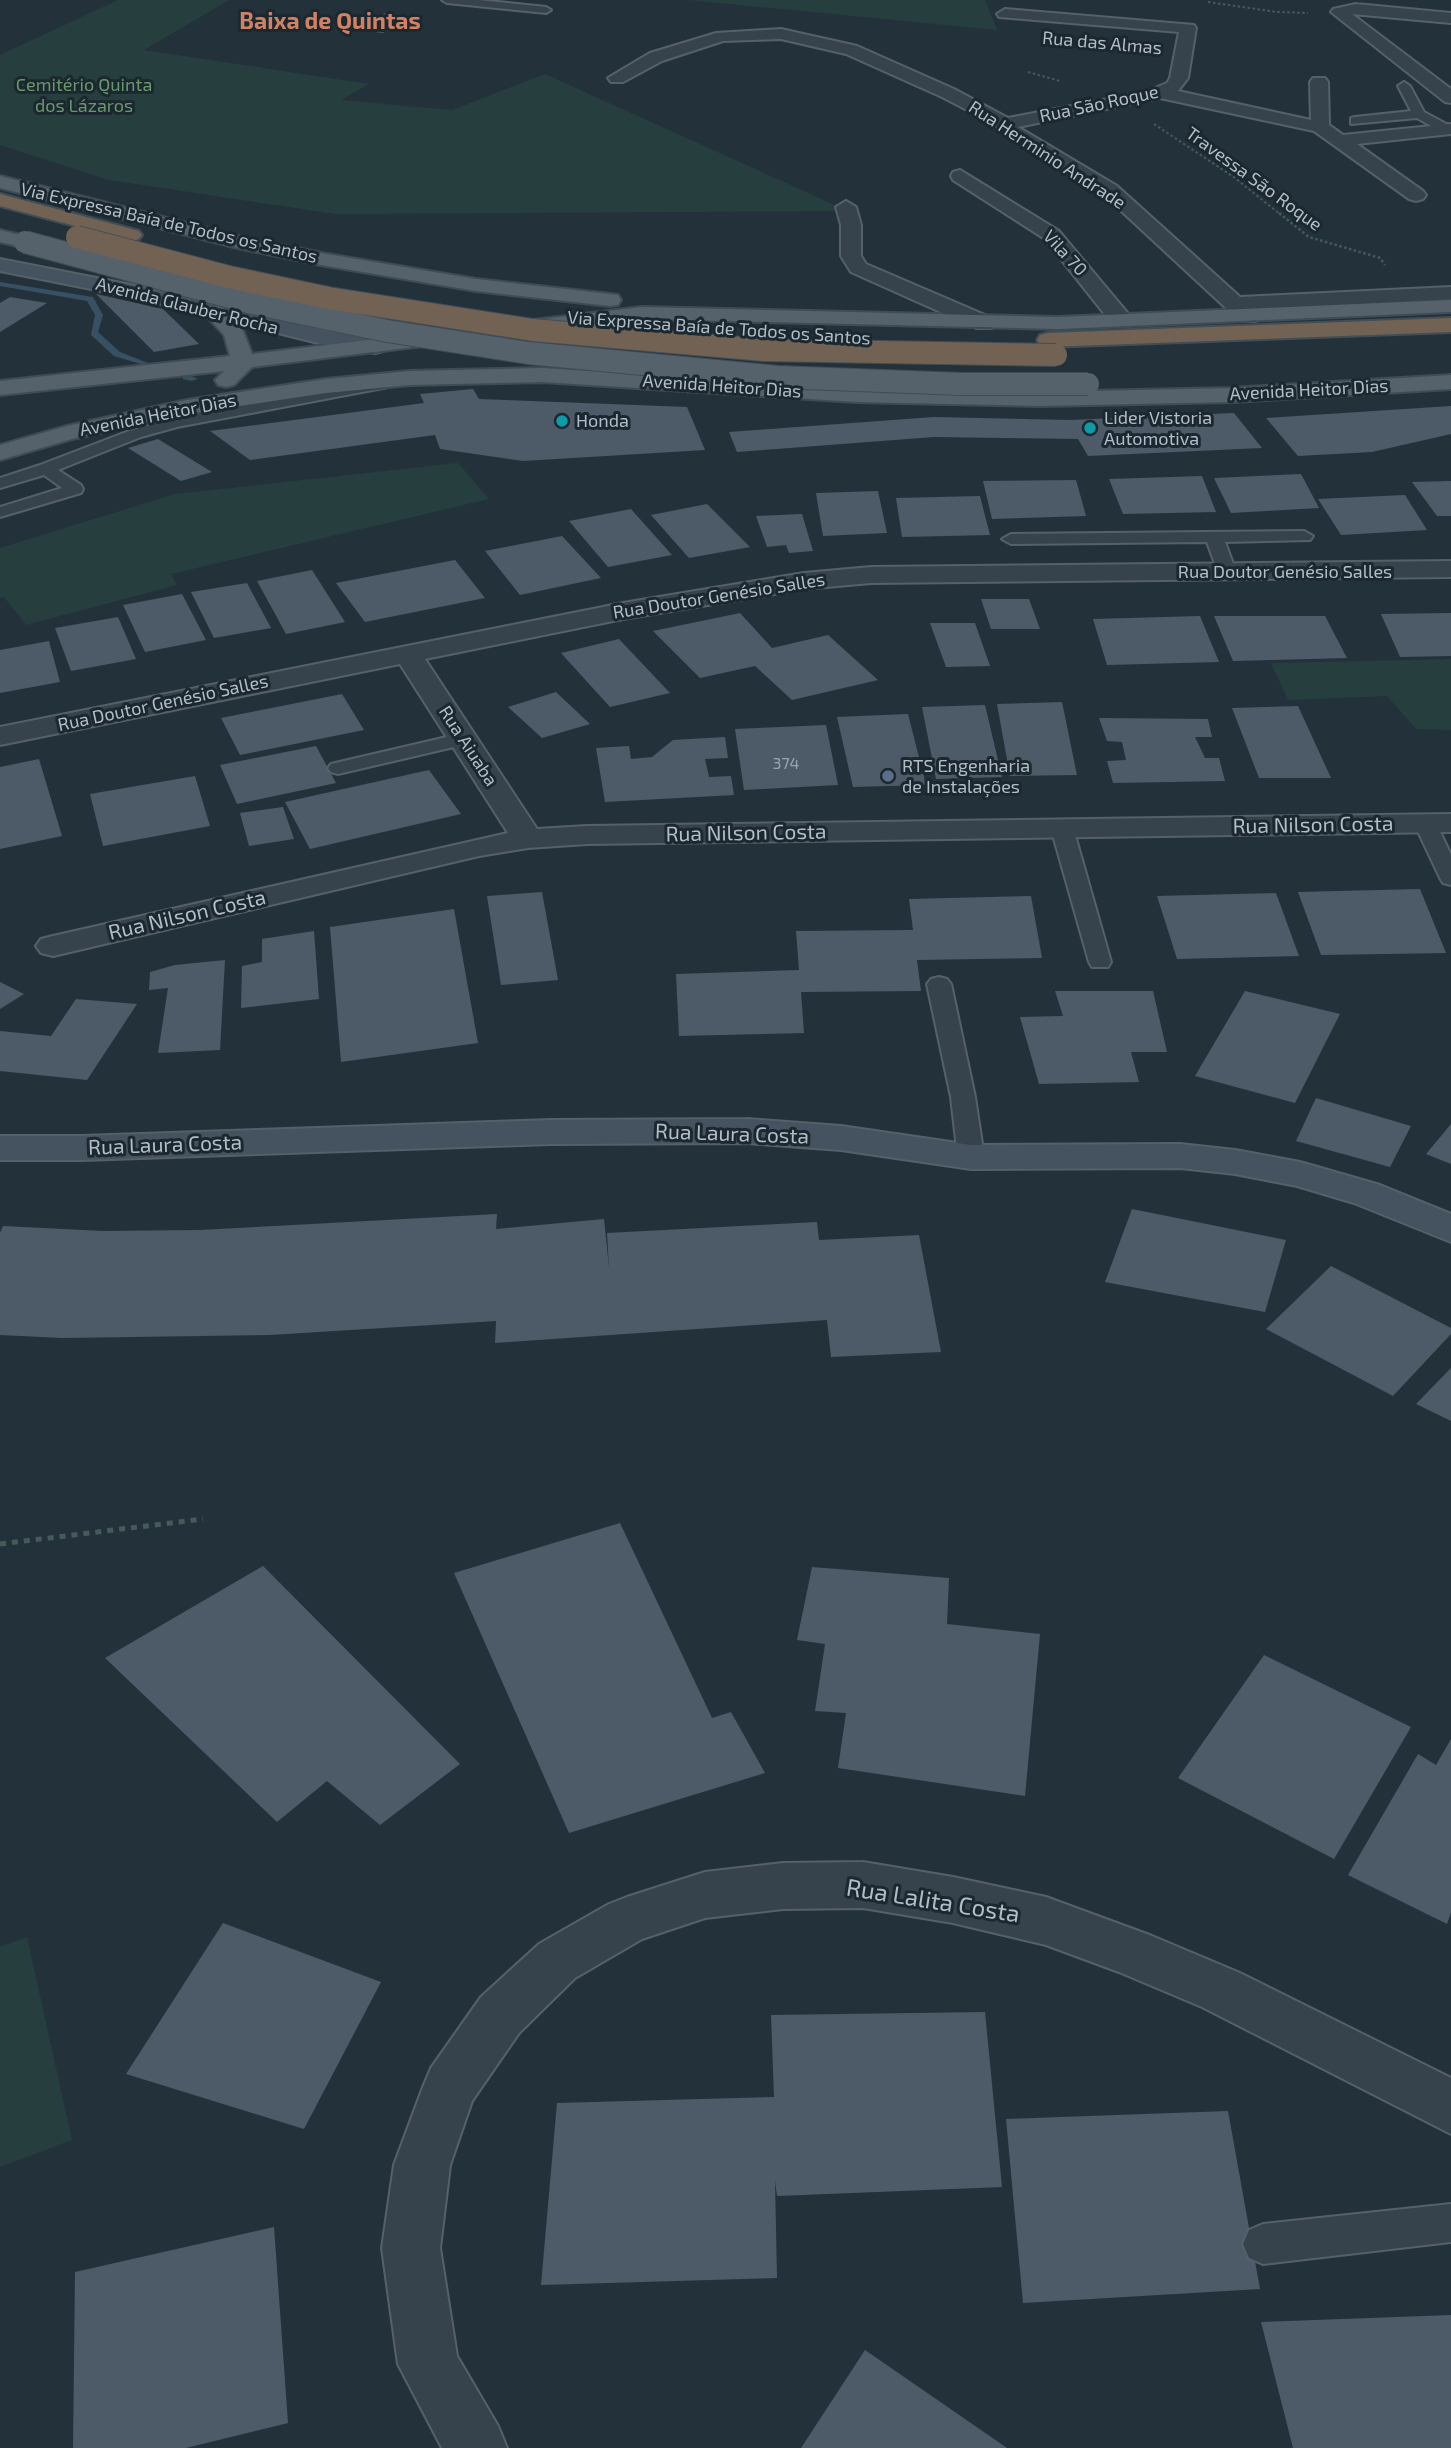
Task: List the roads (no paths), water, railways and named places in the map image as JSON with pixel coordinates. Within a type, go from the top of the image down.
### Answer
[{"type":"highway","name":"Via Expressa Baía de Todos os Santos","points":[[0,200],[254,266],[350,285],[546,316],[679,329],[1052,347],[1451,339]]},
{"type":"highway","name":"Via Expressa Baía de Todos os Santos","points":[[0,216],[229,277],[328,298],[533,330],[764,350],[935,355],[1451,325]]},
{"type":"main road","name":"Via Expressa Baía de Todos os Santos","points":[[0,182],[238,242],[384,271],[568,296],[755,314]]},
{"type":"main road","name":"Via Expressa Baía de Todos os Santos","points":[[0,236],[275,308],[387,331],[528,353],[778,377],[962,384],[1088,384]]},
{"type":"main road","name":"Avenida Heitor Dias","points":[[0,388],[243,362],[642,313],[755,314],[984,323],[1122,321],[1242,310],[1451,306]]},
{"type":"main road","points":[[0,436],[81,414],[224,382],[241,368],[243,362],[234,333],[214,312]]},
{"type":"main road","points":[[559,322],[540,339],[541,349],[551,358],[576,369],[614,379]]},
{"type":"main road","name":"Avenida Heitor Dias","points":[[1088,384],[1235,379],[1451,366]]},
{"type":"main road","name":"Avenida Heitor Dias","points":[[0,453],[79,430],[187,407],[312,388],[410,378],[543,375],[856,395],[1041,399],[1232,395],[1451,382]]},
{"type":"street","name":"Rua São Roque","points":[[1005,7],[1188,27],[1177,50],[1179,78],[1173,87],[1162,93],[1005,124]]},
{"type":"street","name":"Rua das Almas","points":[[1005,7],[1006,24],[1017,32]]},
{"type":"street","points":[[1451,18],[1339,11],[1451,98]]},
{"type":"street","name":"Rua Herminio Andrade","points":[[617,78],[656,57],[706,39],[738,34],[781,34],[851,50],[948,93],[1005,124],[1110,190],[1242,310]]},
{"type":"street","points":[[1319,82],[1320,127]]},
{"type":"street","points":[[1162,93],[1320,127],[1416,195]]},
{"type":"street","points":[[1338,141],[1448,129]]},
{"type":"street","name":"Vila 70","points":[[960,176],[1052,235],[1122,321]]},
{"type":"street","points":[[846,207],[851,225],[851,256],[858,268],[984,323]]},
{"type":"street","name":"Avenida Glauber Rocha","points":[[0,265],[142,293],[326,338],[375,346]]},
{"type":"street","points":[[1242,310],[1451,293]]},
{"type":"street","name":"Rua Doutor Genésio Salles","points":[[0,737],[636,608],[804,581],[871,575],[1451,569]]},
{"type":"street","name":"Rua Aiuaba","points":[[407,653],[528,839]]},
{"type":"street","name":"Rua Nilson Costa","points":[[53,946],[479,847],[528,839],[587,835],[1438,823]]},
{"type":"street","name":"Rua Laura Costa","points":[[0,1149],[82,1149],[551,1132],[747,1131],[841,1138],[971,1157],[1180,1156],[1235,1161],[1300,1174],[1367,1194],[1451,1229]]},
{"type":"street","name":"Rua Lalita Costa","points":[[476,2448],[428,2364],[411,2248],[422,2165],[450,2087],[500,2015],[556,1961],[627,1921],[705,1895],[783,1886],[863,1885],[953,1900],[1046,1921],[1134,1953],[1221,1990],[1451,2106]]},
{"type":"lane","points":[[447,0],[546,10]]},
{"type":"lane","points":[[1404,86],[1419,114]]},
{"type":"lane","points":[[1355,121],[1419,114],[1448,129]]},
{"type":"lane","points":[[0,484],[46,469],[98,447],[175,424],[410,378]]},
{"type":"lane","points":[[0,512],[75,489],[46,469]]},
{"type":"lane","points":[[1011,539],[1304,536]]},
{"type":"lane","points":[[1214,537],[1227,572]]},
{"type":"lane","points":[[338,768],[464,739]]},
{"type":"lane","points":[[1438,823],[1451,878]]},
{"type":"lane","points":[[1062,828],[1100,962]]},
{"type":"lane","points":[[939,984],[971,1157]]},
{"type":"lane","points":[[1263,2244],[1451,2223]]},
{"type":"waterway","points":[[0,284],[90,299],[99,315],[94,333],[117,354],[144,363]]},
{"type":"waterway","points":[[186,377],[194,379]]},
{"type":"place","name":"Honda","points":[[562,421]]},
{"type":"place","name":"Lider Vistoria Automotiva","points":[[1090,428]]},
{"type":"place","name":"RTS Engenharia de Instalações","points":[[888,776]]},
{"type":"district","name":"Baixa de Quintas","points":[[330,21]]},
{"type":"park label","name":"Cemitério Quinta dos Lázaros","points":[[84,95]]}]
